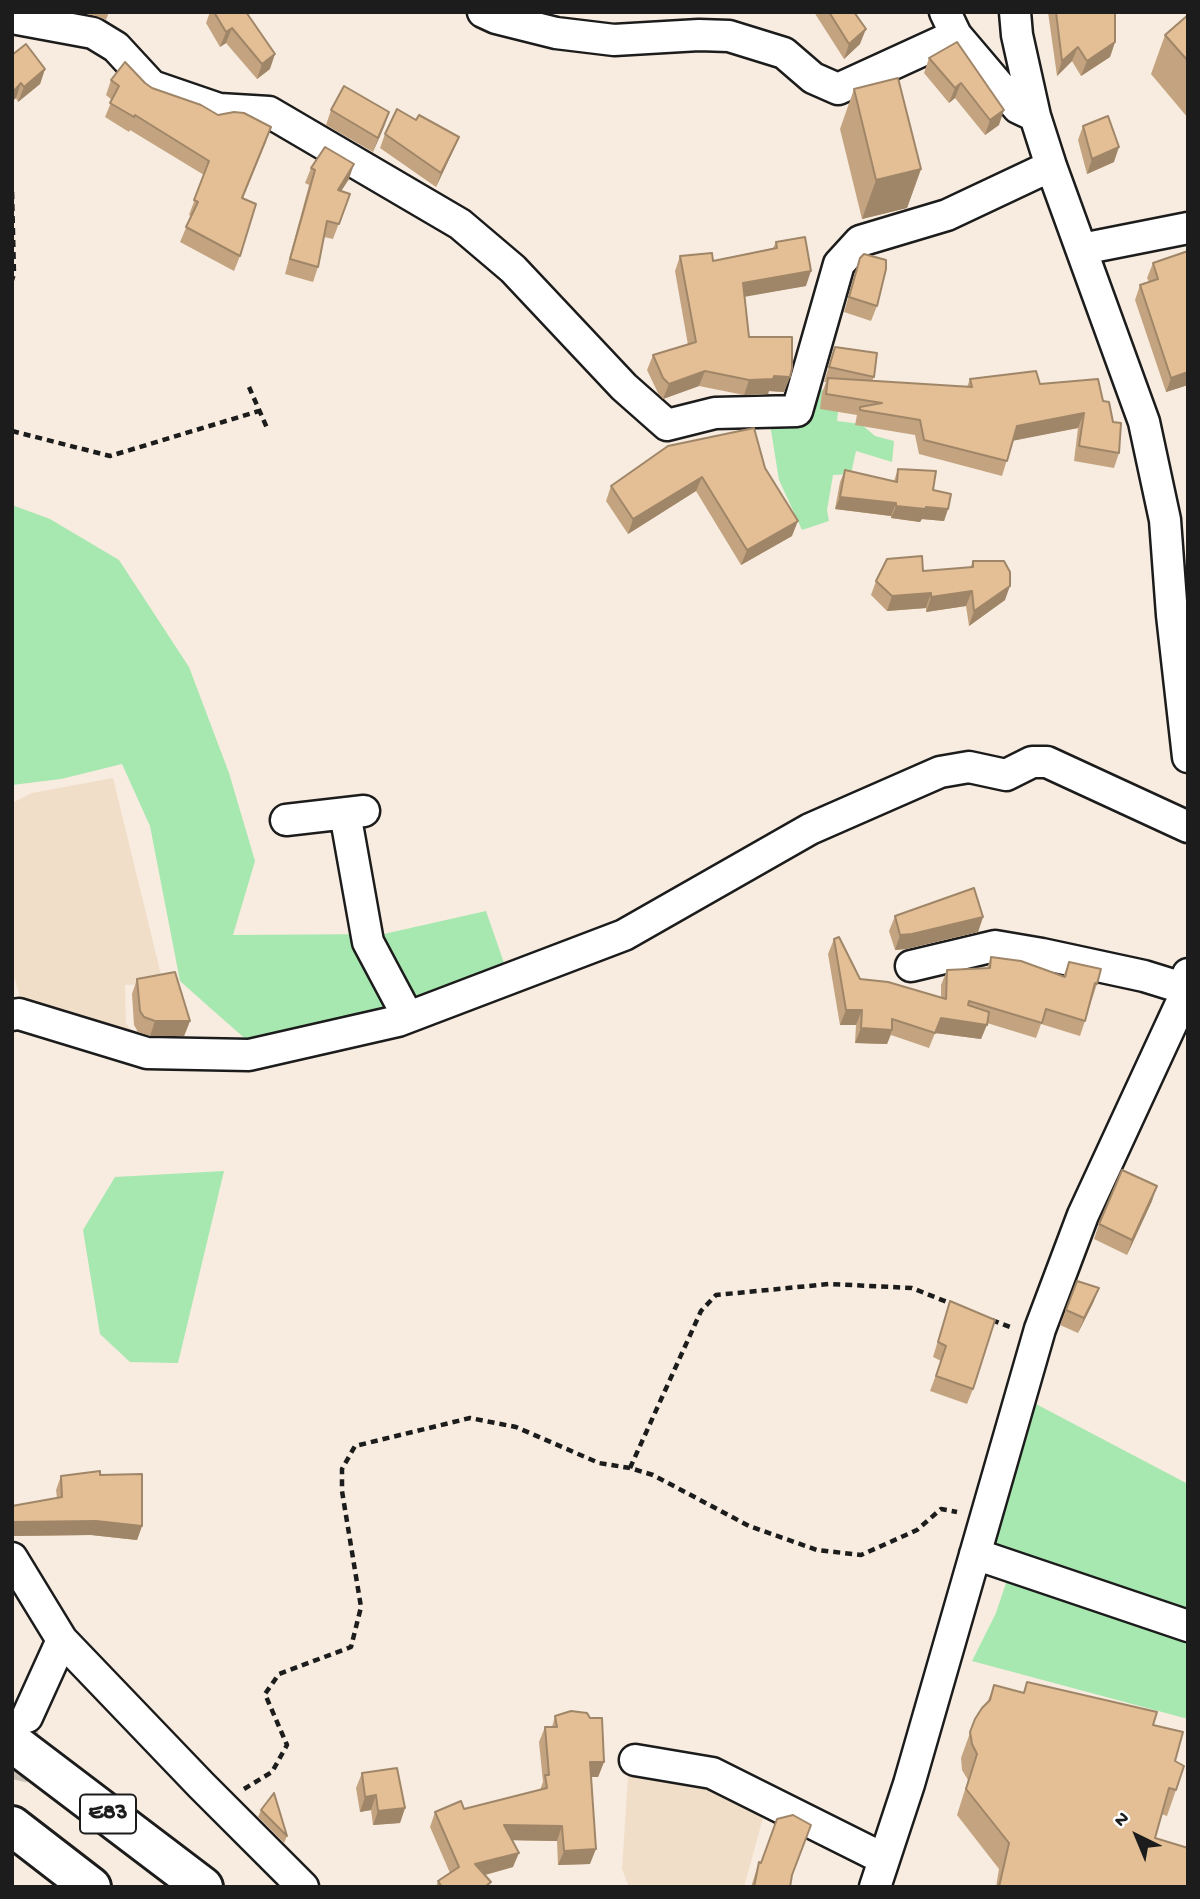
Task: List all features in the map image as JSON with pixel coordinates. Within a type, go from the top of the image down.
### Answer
[{"type":"highway","name":"E83","points":[[20,1729],[204,1887]]},
{"type":"highway","name":"E83","points":[[12,1826],[91,1887]]},
{"type":"street","points":[[483,12],[496,18],[555,33],[614,40],[729,36],[784,53],[813,78],[838,89],[951,23],[1018,108],[1035,116]]},
{"type":"street","points":[[1015,12],[1017,35],[1035,116],[1144,422],[1165,520],[1180,610],[1188,757]]},
{"type":"street","points":[[12,18],[93,33],[116,47],[152,86],[219,110],[269,112],[460,224],[513,269],[624,387],[667,425],[715,413],[797,411],[839,264],[860,241],[947,215],[1051,166]]},
{"type":"street","points":[[1082,249],[1188,228]]},
{"type":"street","points":[[12,1015],[19,1014],[147,1053],[249,1055],[408,1017],[624,935],[810,829],[940,772],[969,767],[1006,775],[1032,762],[1046,762],[1188,827]]},
{"type":"street","points":[[286,820],[355,812],[368,942],[408,1017]]},
{"type":"street","points":[[635,1760],[712,1773],[879,1873],[909,1784],[1037,1338],[1083,1215],[1186,989],[1144,976],[995,946],[911,966]]},
{"type":"street","points":[[975,1554],[1188,1626]]},
{"type":"street","points":[[12,1558],[62,1640],[219,1804],[303,1887]]},
{"type":"street","points":[[20,1729],[62,1640]]},
{"type":"path","points":[[12,192],[12,280]]},
{"type":"path","points":[[249,387],[267,428]]},
{"type":"path","points":[[12,431],[110,456],[259,411]]},
{"type":"path","points":[[630,1468],[701,1311],[716,1295],[830,1284],[912,1287],[962,1308]]},
{"type":"path","points":[[987,1318],[1037,1338]]},
{"type":"path","points":[[219,1804],[272,1772],[287,1745],[265,1694],[279,1674],[351,1647],[361,1607],[342,1491],[342,1469],[355,1446],[470,1418],[516,1427],[599,1463],[653,1475],[749,1526],[817,1550],[861,1555],[917,1530],[941,1509],[986,1516]]},
{"type":"shaded area","points":[[113,778],[163,983],[125,985],[126,1023],[137,1038],[21,1000],[12,970],[12,803],[32,793]]},
{"type":"shaded area","points":[[634,1763],[712,1778],[766,1807],[744,1887],[629,1887],[622,1869],[628,1777]]},
{"type":"green space","points":[[812,387],[840,394],[837,421],[861,424],[875,436],[894,441],[892,462],[856,451],[851,474],[833,475],[827,510],[829,521],[802,530],[779,480],[770,424]]},
{"type":"green space","points":[[12,505],[50,519],[119,560],[189,667],[229,773],[255,861],[233,935],[384,934],[486,911],[504,963],[418,1001],[249,1042],[180,981],[150,826],[122,764],[61,779],[12,785]]},
{"type":"green space","points":[[224,1171],[178,1363],[130,1362],[100,1334],[83,1230],[115,1177]]},
{"type":"green space","points":[[1034,1403],[1188,1484],[1188,1719],[972,1661],[996,1613],[1006,1583],[994,1549]]},
{"type":"building","points":[[214,12],[246,12],[275,54],[262,64],[232,28],[226,32]]},
{"type":"building","points":[[829,12],[854,12],[866,29],[849,44]]},
{"type":"building","points":[[1056,12],[1115,12],[1115,42],[1087,61],[1078,47],[1062,61]]},
{"type":"building","points":[[1188,15],[1188,61],[1165,35]]},
{"type":"building","points":[[957,42],[1004,110],[990,120],[961,83],[955,88],[929,58]]},
{"type":"building","points":[[26,44],[45,69],[24,87],[21,83],[12,93],[12,55]]},
{"type":"building","points":[[125,62],[152,88],[201,105],[218,115],[244,113],[271,127],[242,198],[256,204],[240,256],[186,227],[198,202],[194,200],[209,161],[135,115],[134,117],[110,103],[119,86],[111,80]]},
{"type":"building","points":[[898,78],[921,169],[876,180],[854,89]]},
{"type":"building","points":[[344,86],[389,112],[378,138],[331,110]]},
{"type":"building","points":[[397,109],[416,120],[419,115],[459,137],[441,173],[385,134]]},
{"type":"building","points":[[1108,116],[1119,147],[1092,159],[1083,126]]},
{"type":"building","points":[[325,147],[354,164],[338,190],[350,194],[339,224],[327,221],[318,267],[290,259],[315,170],[311,168]]},
{"type":"building","points":[[805,237],[811,271],[743,283],[749,337],[792,337],[790,377],[774,376],[773,379],[749,380],[705,371],[669,384],[663,378],[653,355],[696,342],[680,256],[712,253],[713,261],[777,248],[776,242]]},
{"type":"building","points":[[1188,251],[1188,372],[1171,378],[1140,285],[1158,279],[1153,263]]},
{"type":"building","points":[[864,254],[886,260],[877,306],[849,297],[860,258]]},
{"type":"building","points":[[835,347],[877,353],[874,377],[829,367]]},
{"type":"building","points":[[1036,371],[1040,384],[1098,379],[1103,401],[1109,402],[1113,422],[1121,423],[1119,453],[1079,446],[1084,413],[1017,426],[1007,461],[924,440],[920,420],[860,410],[860,407],[882,403],[826,394],[828,378],[972,387],[970,379]]},
{"type":"building","points":[[754,428],[765,468],[798,521],[747,550],[702,477],[633,519],[611,486],[668,446]]},
{"type":"building","points":[[898,469],[936,471],[933,490],[951,494],[948,509],[896,506],[896,503],[840,497],[845,470],[897,482]]},
{"type":"building","points":[[922,556],[923,571],[973,567],[973,561],[1004,561],[1010,572],[1010,586],[974,611],[972,591],[931,597],[931,593],[892,596],[876,581],[887,559]]},
{"type":"building","points":[[974,888],[983,917],[900,935],[895,916]]},
{"type":"building","points":[[839,937],[860,979],[888,982],[946,999],[947,970],[990,968],[991,957],[1021,961],[1065,977],[1069,962],[1101,969],[1085,1021],[1046,1009],[1042,1023],[969,1001],[968,1005],[989,1012],[987,1025],[941,1018],[935,1033],[892,1019],[892,1030],[861,1028],[862,1010],[846,1010],[834,939]]},
{"type":"building","points":[[175,972],[190,1021],[155,1021],[144,1017],[140,1011],[137,979]]},
{"type":"building","points":[[1122,1170],[1157,1186],[1132,1240],[1099,1224]]},
{"type":"building","points":[[1077,1281],[1099,1288],[1084,1318],[1066,1310]]},
{"type":"building","points":[[950,1301],[995,1320],[973,1389],[936,1376],[946,1346],[938,1342]]},
{"type":"building","points":[[100,1471],[100,1475],[142,1474],[142,1526],[96,1521],[12,1522],[12,1506],[62,1497],[61,1476]]},
{"type":"building","points":[[1027,1682],[1157,1712],[1153,1725],[1183,1732],[1175,1761],[1184,1766],[1176,1790],[1169,1788],[1155,1838],[1188,1848],[1188,1887],[999,1887],[1009,1843],[966,1789],[977,1754],[970,1732],[975,1719],[990,1700],[994,1685],[1024,1693]]},
{"type":"building","points":[[571,1711],[587,1713],[590,1718],[602,1718],[604,1762],[590,1762],[596,1849],[564,1851],[562,1826],[504,1825],[519,1853],[475,1864],[491,1882],[485,1887],[442,1887],[438,1881],[459,1867],[435,1812],[461,1801],[464,1809],[547,1788],[545,1775],[549,1775],[545,1727],[557,1727],[555,1716]]},
{"type":"building","points":[[397,1768],[405,1808],[378,1811],[376,1795],[365,1797],[362,1773]]},
{"type":"building","points":[[274,1793],[287,1836],[261,1810]]},
{"type":"building","points":[[793,1815],[811,1825],[790,1887],[754,1887],[759,1862],[761,1863],[777,1819]]},
{"type":"tunnel","points":[[12,1779],[24,1728]]}]
